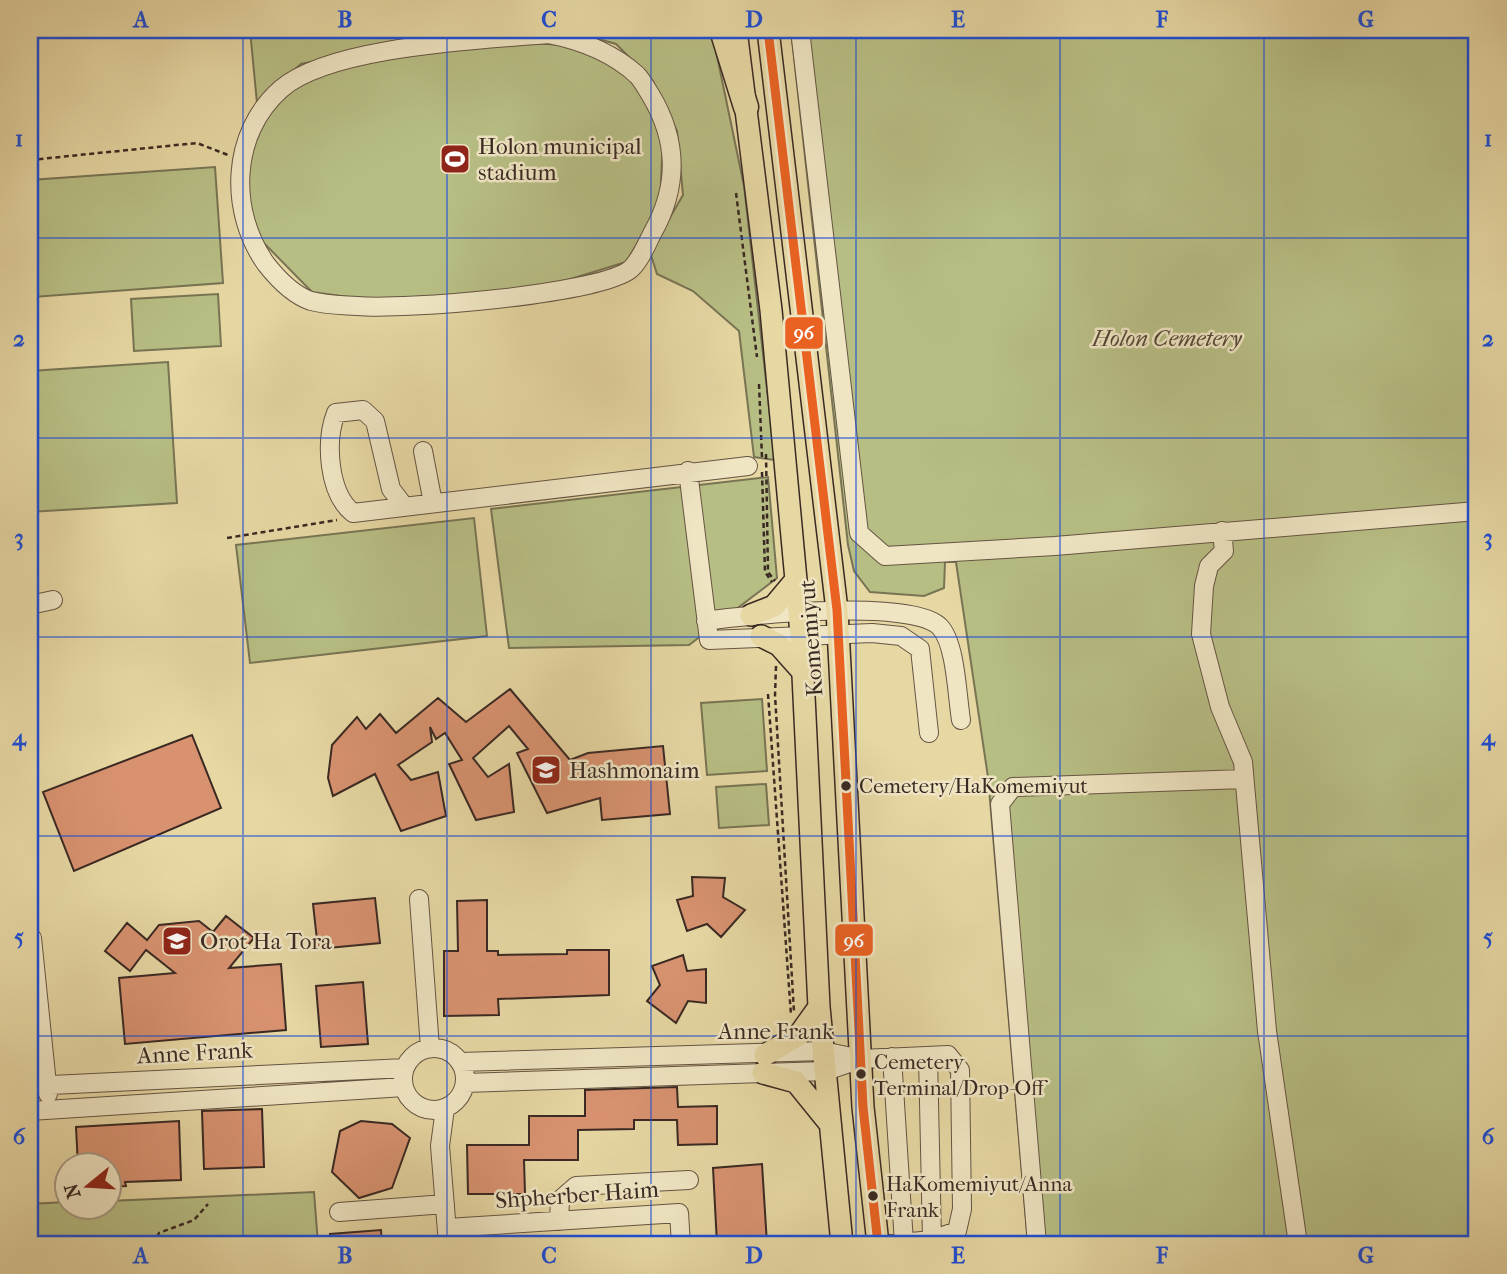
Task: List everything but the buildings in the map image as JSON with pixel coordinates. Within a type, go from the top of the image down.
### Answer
[{"type":"highway","points":[[722,30],[746,107]]},
{"type":"main road","name":"Komemiyut","points":[[736,30],[771,310],[789,589],[798,613],[801,634],[819,1007],[842,1244]]},
{"type":"main road","name":"Komemiyut","points":[[768,30],[837,610],[861,1059],[878,1244]]},
{"type":"main road","points":[[751,615],[774,606],[789,589]]},
{"type":"main road","points":[[761,636],[779,645],[803,672]]},
{"type":"main road","points":[[819,1007],[796,1037],[764,1064],[796,1082],[830,1124]]},
{"type":"street","points":[[800,30],[859,533],[885,556],[918,556],[1477,511]]},
{"type":"street","points":[[548,34],[580,40],[638,75],[671,135],[672,176],[667,208],[632,269],[607,282],[426,305],[386,308],[306,306],[278,279],[251,242],[239,192],[241,171],[242,152],[260,114],[281,88],[319,65],[368,55],[548,34]]},
{"type":"street","points":[[404,506],[391,489],[375,421],[363,410],[333,410],[330,429],[333,474],[344,505],[353,513],[688,471],[748,466]]},
{"type":"street","points":[[423,451],[433,503]]},
{"type":"street","points":[[688,471],[709,640],[839,633],[901,636],[920,649],[929,733]]},
{"type":"street","points":[[1222,531],[1224,551],[1209,566],[1204,586],[1201,634],[1220,708],[1242,762],[1267,1031],[1298,1244]]},
{"type":"street","points":[[30,605],[53,600]]},
{"type":"street","points":[[706,621],[751,615],[837,610],[915,616],[939,625],[949,643],[961,720]]},
{"type":"street","points":[[1037,1244],[1000,804],[1013,787],[1244,779]]},
{"type":"street","points":[[419,899],[430,1048]]},
{"type":"street","points":[[32,938],[38,1085],[50,1109]]},
{"type":"street","points":[[426,1109],[445,1108],[461,1094],[465,1083],[460,1062],[443,1049],[430,1048],[418,1052],[405,1068],[404,1087],[409,1097],[426,1109],[440,1146]]},
{"type":"street","points":[[892,1057],[897,1243],[932,1240],[957,1231],[962,1209],[960,1070],[948,1055],[928,1056],[932,1240]]},
{"type":"street","name":"Anne Frank","points":[[465,1083],[928,1056]]},
{"type":"street","name":"Anne Frank","points":[[460,1062],[764,1064]]},
{"type":"street","name":"Anne Frank","points":[[38,1085],[405,1068]]},
{"type":"street","name":"Anne Frank","points":[[30,1111],[404,1087]]},
{"type":"street","points":[[445,1108],[440,1146],[447,1236]]},
{"type":"street","points":[[559,1221],[560,1200],[576,1186],[689,1180]]},
{"type":"street","points":[[339,1212],[445,1204]]},
{"type":"street","name":"Shpherber Haim","points":[[447,1236],[559,1221],[679,1213],[681,1244]]},
{"type":"path","points":[[30,160],[197,143],[226,151],[241,171]]},
{"type":"path","points":[[736,193],[757,363]]},
{"type":"path","points":[[759,376],[765,572],[789,589]]},
{"type":"path","points":[[227,538],[335,521],[353,513]]},
{"type":"path","points":[[776,662],[775,708],[796,1037]]},
{"type":"path","points":[[768,694],[796,1037]]},
{"type":"path","points":[[153,1244],[159,1233],[194,1220],[208,1204]]},
{"type":"green space","points":[[250,30],[533,30],[398,44],[301,64],[257,103]]},
{"type":"green space","points":[[566,30],[712,32],[744,186],[775,460],[754,457],[739,331],[693,291],[657,274],[650,252],[683,195],[677,131],[653,81],[616,44]]},
{"type":"green space","name":"Holon Cemetery","points":[[791,30],[1477,30],[1477,1244],[1028,1244],[988,777],[956,562],[945,562],[944,588],[924,596],[870,592],[854,571],[848,545]]},
{"type":"green space","name":"Holon municipal stadium","points":[[499,41],[579,46],[637,82],[663,136],[660,206],[626,262],[551,285],[391,303],[312,292],[255,234],[242,182],[254,132],[296,80],[375,59]]},
{"type":"green space","points":[[215,167],[223,283],[33,297],[30,180]]},
{"type":"green space","points":[[218,294],[221,346],[134,351],[131,299]]},
{"type":"green space","points":[[168,362],[177,503],[30,512],[30,371]]},
{"type":"green space","points":[[768,477],[777,578],[689,645],[509,648],[491,509]]},
{"type":"green space","points":[[474,518],[487,636],[250,663],[236,545]]},
{"type":"green space","points":[[762,699],[767,771],[707,775],[701,703]]},
{"type":"green space","points":[[766,784],[769,825],[719,828],[716,787]]},
{"type":"green space","points":[[314,1192],[318,1244],[30,1244],[30,1204],[52,1203],[52,1222],[122,1222],[122,1200]]},
{"type":"transit line","name":"96","points":[[768,30],[837,610],[863,1107],[878,1244]]},
{"type":"place","name":"Holon municipal stadium","points":[[455,159]]},
{"type":"place","name":"Hashmonaim","points":[[546,770]]},
{"type":"place","name":"Cemetery/HaKomemiyut","points":[[846,786]]},
{"type":"place","name":"Orot Ha Tora","points":[[177,941]]},
{"type":"place","name":"Cemetery Terminal/Drop-Off","points":[[861,1074]]},
{"type":"place","name":"HaKomemiyut/Anna Frank","points":[[873,1196]]}]
